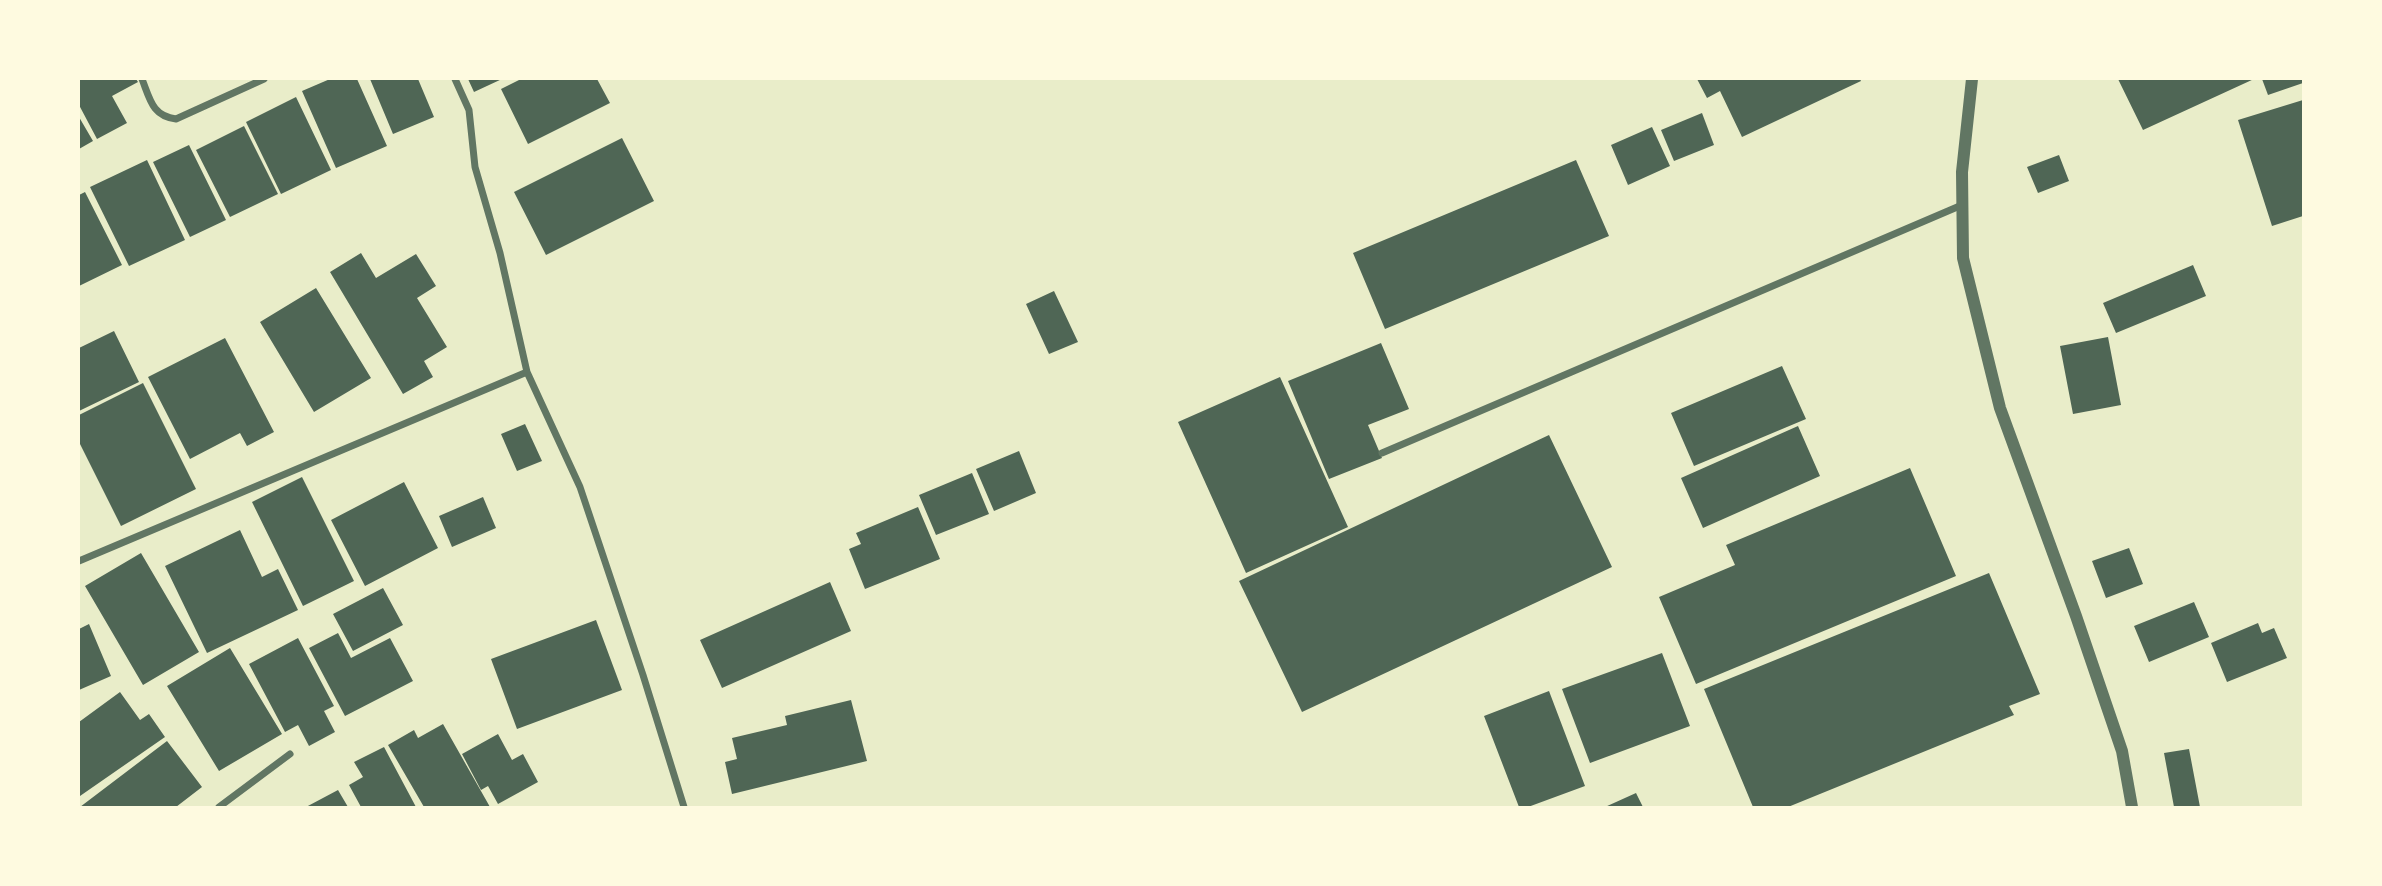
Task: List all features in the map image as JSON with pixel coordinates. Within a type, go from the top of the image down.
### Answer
[{"type":"street","points":[[142,79],[151,104],[164,117],[176,119],[264,79]]},
{"type":"street","points":[[455,79],[469,110],[475,167],[500,253],[527,372],[580,487],[643,674],[684,807]]},
{"type":"street","points":[[1972,79],[1962,172],[1963,258],[2000,408],[2122,751],[2132,807]]},
{"type":"street","points":[[1382,453],[1962,205]]},
{"type":"street","points":[[79,561],[527,372]]},
{"type":"street","points":[[219,807],[290,754]]},
{"type":"building","points":[[79,79],[136,79],[138,82],[112,96],[127,123],[97,139],[79,105]]},
{"type":"building","points":[[330,79],[357,79],[387,146],[336,168],[302,91]]},
{"type":"building","points":[[370,79],[418,79],[434,117],[393,134]]},
{"type":"building","points":[[468,79],[502,79],[474,92]]},
{"type":"building","points":[[521,79],[597,79],[610,103],[528,144],[501,89]]},
{"type":"building","points":[[1697,79],[1861,81],[1742,137],[1720,91],[1707,98]]},
{"type":"building","points":[[2118,79],[2254,79],[2143,130]]},
{"type":"building","points":[[2262,79],[2303,79],[2303,83],[2268,95]]},
{"type":"building","points":[[296,97],[331,170],[281,194],[246,122]]},
{"type":"building","points":[[2303,100],[2303,216],[2272,226],[2238,120]]},
{"type":"building","points":[[1702,113],[1714,145],[1674,161],[1661,130]]},
{"type":"building","points":[[79,117],[93,141],[79,149]]},
{"type":"building","points":[[244,126],[278,194],[230,217],[196,150]]},
{"type":"building","points":[[1652,127],[1670,166],[1628,185],[1611,145]]},
{"type":"building","points":[[622,138],[654,201],[546,255],[514,192]]},
{"type":"building","points":[[189,145],[226,220],[190,237],[153,162]]},
{"type":"building","points":[[2059,155],[2069,181],[2038,193],[2027,167]]},
{"type":"building","points":[[147,160],[185,240],[129,266],[90,187]]},
{"type":"building","points":[[1576,160],[1609,236],[1385,329],[1353,253]]},
{"type":"building","points":[[85,192],[122,265],[79,286],[79,195]]},
{"type":"building","points":[[361,253],[376,278],[416,254],[436,286],[417,298],[447,347],[424,361],[433,377],[403,394],[330,272]]},
{"type":"building","points":[[2193,265],[2206,296],[2116,333],[2103,303]]},
{"type":"building","points":[[316,288],[371,378],[314,412],[260,322]]},
{"type":"building","points":[[1054,291],[1078,342],[1049,354],[1026,304]]},
{"type":"building","points":[[114,331],[139,382],[79,411],[79,348]]},
{"type":"building","points":[[2108,337],[2121,405],[2073,414],[2060,346]]},
{"type":"building","points":[[225,338],[274,432],[247,446],[240,433],[190,459],[148,377]]},
{"type":"building","points":[[1381,343],[1409,409],[1368,425],[1382,458],[1329,479],[1288,381]]},
{"type":"building","points":[[1782,366],[1806,419],[1694,466],[1671,413]]},
{"type":"building","points":[[1280,377],[1348,527],[1246,573],[1178,422]]},
{"type":"building","points":[[143,383],[196,489],[121,526],[79,442],[79,415]]},
{"type":"building","points":[[525,424],[542,461],[517,471],[501,434]]},
{"type":"building","points":[[1798,426],[1820,476],[1703,528],[1681,478]]},
{"type":"building","points":[[1549,435],[1612,567],[1302,712],[1239,581]]},
{"type":"building","points":[[1019,451],[1036,493],[994,511],[976,469]]},
{"type":"building","points":[[1910,468],[1956,576],[1696,684],[1659,597],[1735,565],[1726,545]]},
{"type":"building","points":[[972,473],[989,514],[936,535],[919,495]]},
{"type":"building","points":[[302,477],[354,581],[303,606],[252,502]]},
{"type":"building","points":[[404,482],[438,548],[365,586],[331,520]]},
{"type":"building","points":[[483,497],[496,528],[452,547],[439,516]]},
{"type":"building","points":[[918,507],[940,559],[865,589],[849,549],[861,544],[856,533]]},
{"type":"building","points":[[240,530],[262,577],[278,569],[298,610],[207,653],[165,566]]},
{"type":"building","points":[[2129,548],[2143,584],[2106,598],[2092,561]]},
{"type":"building","points":[[141,553],[199,652],[143,685],[85,586]]},
{"type":"building","points":[[1989,573],[2040,694],[2009,706],[2014,715],[1788,807],[1753,807],[1704,689]]},
{"type":"building","points":[[830,582],[851,631],[722,688],[700,640]]},
{"type":"building","points":[[383,588],[403,625],[353,651],[333,614]]},
{"type":"building","points":[[2194,602],[2209,637],[2149,662],[2134,626]]},
{"type":"building","points":[[596,620],[622,690],[517,729],[491,659]]},
{"type":"building","points":[[2258,623],[2262,633],[2274,628],[2287,658],[2227,682],[2211,643]]},
{"type":"building","points":[[89,624],[111,676],[79,690],[79,629]]},
{"type":"building","points":[[338,633],[351,658],[390,638],[413,681],[345,716],[309,648]]},
{"type":"building","points":[[298,638],[334,706],[324,711],[335,732],[309,746],[298,725],[285,732],[249,664]]},
{"type":"building","points":[[230,648],[282,734],[219,771],[167,686]]},
{"type":"building","points":[[1662,653],[1690,726],[1590,763],[1562,689]]},
{"type":"building","points":[[1549,691],[1585,786],[1528,807],[1519,807],[1484,716]]},
{"type":"building","points":[[120,692],[140,720],[149,714],[165,737],[80,796],[79,722]]},
{"type":"building","points":[[851,700],[867,761],[732,794],[725,762],[737,759],[732,738],[787,725],[785,716]]},
{"type":"building","points":[[443,724],[490,807],[424,807],[388,745],[414,730],[418,738]]},
{"type":"building","points":[[498,734],[512,760],[523,754],[538,782],[498,804],[488,786],[481,790],[462,754]]},
{"type":"building","points":[[167,741],[202,787],[176,807],[80,807]]},
{"type":"building","points":[[384,747],[416,807],[361,807],[349,785],[363,777],[354,762]]},
{"type":"building","points":[[2189,749],[2200,807],[2174,807],[2164,753]]},
{"type":"building","points":[[338,790],[348,807],[306,807]]},
{"type":"building","points":[[1636,793],[1643,807],[1605,807]]}]
